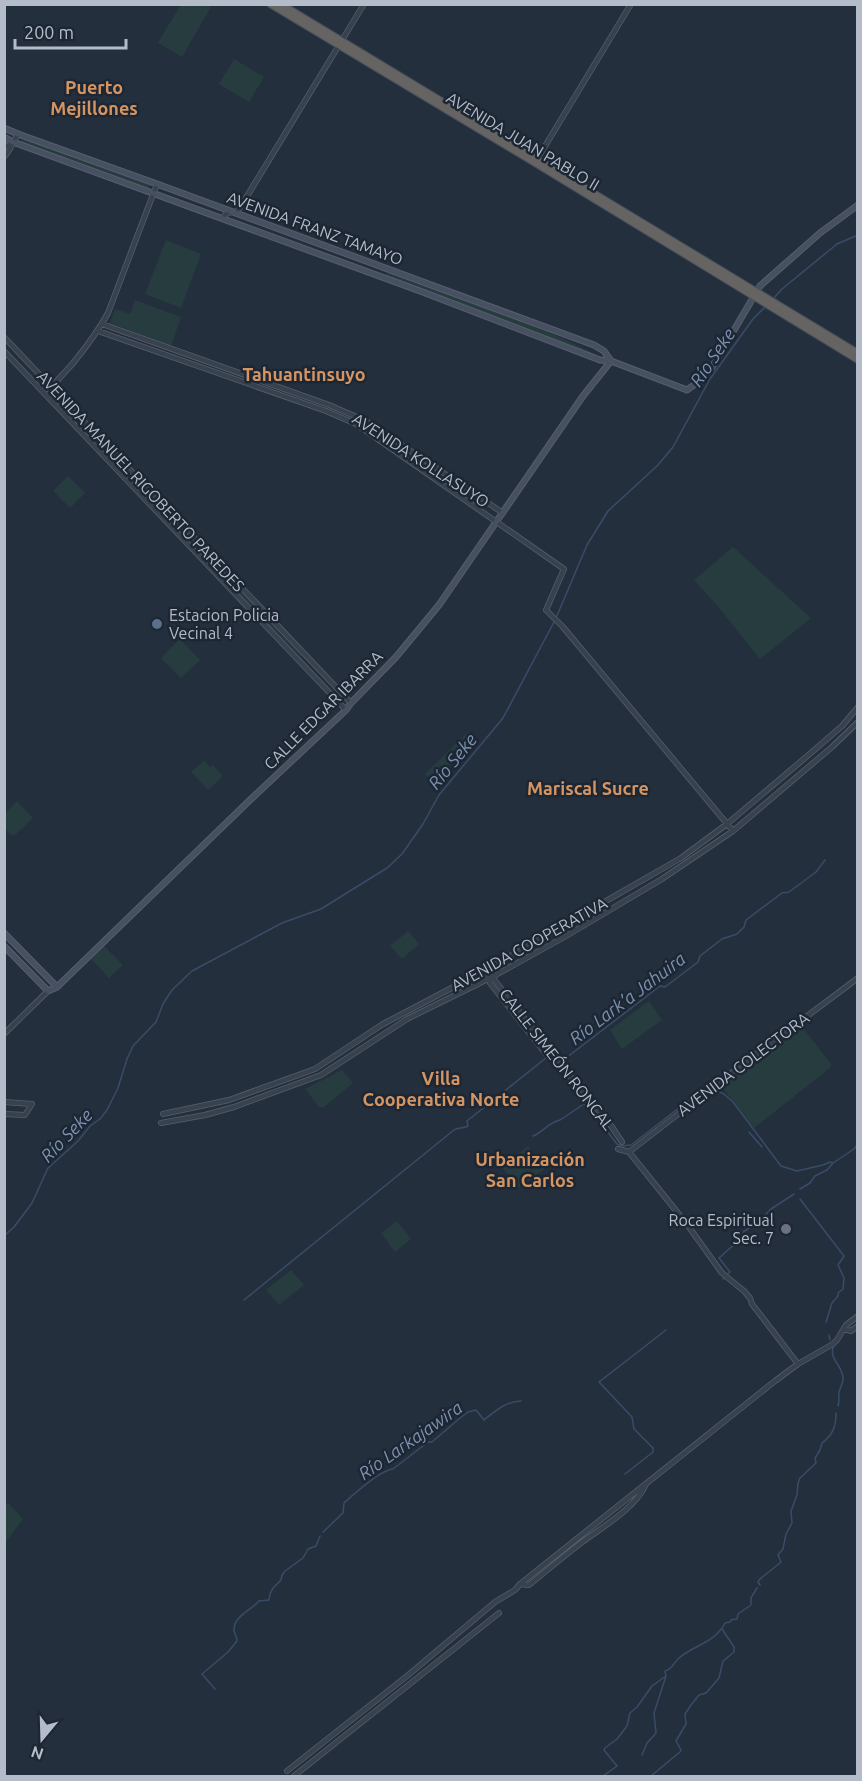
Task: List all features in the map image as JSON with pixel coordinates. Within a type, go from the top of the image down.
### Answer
[{"type":"highway","name":"AVENIDA JUAN PABLO II","points":[[270,4],[340,43],[774,306]]},
{"type":"highway","name":"AVENIDA JUAN PABLO II","points":[[281,4],[340,43]]},
{"type":"highway","points":[[774,306],[858,353]]},
{"type":"highway","points":[[774,306],[858,360]]},
{"type":"main road","name":"AVENIDA FRANZ TAMAYO","points":[[4,128],[594,345],[604,351],[610,361]]},
{"type":"main road","name":"AVENIDA FRANZ TAMAYO","points":[[4,137],[153,194],[430,294],[600,360],[610,361],[687,390],[711,369],[754,294]]},
{"type":"main road","points":[[754,294],[820,233],[858,205]]},
{"type":"main road","name":"CALLE EDGAR IBARRA","points":[[48,992],[57,987],[346,710],[417,632],[459,577],[610,361]]},
{"type":"main road","points":[[4,933],[57,987]]},
{"type":"main road","points":[[4,946],[48,992]]},
{"type":"street","points":[[222,219],[225,214],[238,211],[242,206],[364,4]]},
{"type":"street","points":[[536,161],[631,4]]},
{"type":"street","points":[[4,148],[18,135]]},
{"type":"street","points":[[4,157],[12,149],[13,142]]},
{"type":"street","points":[[48,396],[52,386],[102,324],[157,184]]},
{"type":"street","name":"AVENIDA KOLLASUYO","points":[[102,324],[329,405],[366,421],[503,513]]},
{"type":"street","name":"AVENIDA KOLLASUYO","points":[[98,331],[326,411],[356,424],[564,569],[546,610],[727,824]]},
{"type":"street","name":"AVENIDA MANUEL RIGOBERTO PAREDES","points":[[4,337],[351,703]]},
{"type":"street","name":"AVENIDA MANUEL RIGOBERTO PAREDES","points":[[4,351],[346,710]]},
{"type":"street","points":[[211,568],[217,562]]},
{"type":"street","name":"AVENIDA COOPERATIVA","points":[[164,1114],[229,1100],[315,1069],[383,1024],[484,970],[681,858],[727,824],[828,739],[858,708]]},
{"type":"street","name":"AVENIDA COOPERATIVA","points":[[161,1123],[206,1115],[234,1107],[321,1075],[406,1019],[491,977],[662,879],[733,831],[858,722]]},
{"type":"street","points":[[727,824],[733,831]]},
{"type":"street","name":"CALLE SIMEÓN RONCAL","points":[[484,970],[491,977],[490,983],[612,1127],[622,1142]]},
{"type":"street","name":"AVENIDA COLECTORA","points":[[629,1152],[738,1066],[858,978]]},
{"type":"street","name":"CALLE EDGAR IBARRA","points":[[4,1034],[48,992]]},
{"type":"street","points":[[4,1102],[32,1104],[25,1115],[4,1114]]},
{"type":"street","name":"CALLE SIMEÓN RONCAL","points":[[618,1149],[629,1152]]},
{"type":"street","points":[[629,1152],[686,1223],[722,1273],[750,1298],[752,1304],[798,1364]]},
{"type":"street","points":[[287,1772],[495,1602],[515,1590],[798,1364],[833,1344],[844,1329],[858,1317]]},
{"type":"street","points":[[844,1329],[851,1331],[858,1326]]},
{"type":"street","points":[[520,1584],[530,1585],[614,1519],[642,1494],[646,1484]]},
{"type":"street","points":[[294,1776],[499,1613]]},
{"type":"green space","points":[[181,4],[211,7],[182,57],[158,43]]},
{"type":"green space","points":[[234,59],[264,77],[249,102],[219,84]]},
{"type":"green space","points":[[22,139],[150,185],[148,190],[20,144]]},
{"type":"green space","points":[[166,240],[201,254],[181,308],[145,294]]},
{"type":"green space","points":[[387,272],[521,320],[598,356],[468,309],[386,275]]},
{"type":"green space","points":[[135,300],[181,317],[171,346],[110,323],[115,309],[130,314]]},
{"type":"green space","points":[[68,476],[85,493],[70,508],[53,491]]},
{"type":"green space","points":[[733,547],[811,618],[760,659],[694,580]]},
{"type":"green space","points":[[218,568],[302,655],[301,657],[217,571]]},
{"type":"green space","points":[[180,639],[200,660],[181,678],[161,658]]},
{"type":"green space","points":[[467,733],[473,738],[433,782],[425,774]]},
{"type":"green space","points":[[204,761],[210,767],[213,765],[223,776],[208,790],[191,772]]},
{"type":"green space","points":[[17,801],[33,818],[12,836],[5,829],[5,813]]},
{"type":"green space","points":[[408,931],[419,944],[402,959],[390,946]]},
{"type":"green space","points":[[104,946],[123,965],[109,978],[90,958]]},
{"type":"green space","points":[[649,1001],[662,1020],[622,1049],[610,1030]]},
{"type":"green space","points":[[798,1028],[803,1028],[831,1064],[830,1068],[754,1128],[723,1088],[723,1084]]},
{"type":"green space","points":[[342,1070],[353,1083],[324,1107],[319,1107],[305,1089]]},
{"type":"green space","points":[[528,1146],[545,1169],[518,1188],[502,1167]]},
{"type":"green space","points":[[397,1221],[411,1239],[395,1252],[381,1233]]},
{"type":"green space","points":[[291,1270],[304,1285],[279,1305],[266,1290]]},
{"type":"green space","points":[[8,1503],[23,1519],[6,1542],[5,1506]]},
{"type":"waterway","name":"Río Seke","points":[[773,299],[837,244],[858,235]]},
{"type":"waterway","name":"Río Seke","points":[[556,618],[587,545],[608,511],[658,465],[673,447],[710,379],[753,319],[765,307]]},
{"type":"waterway","name":"Río Seke","points":[[4,1236],[14,1227],[32,1203],[48,1168],[107,1110],[118,1088],[133,1046],[156,1022],[172,990],[192,971],[282,923],[321,909],[387,868],[402,854],[423,824],[439,795],[503,718],[554,622]]},
{"type":"waterway","name":"Río Lark’a Jahuira","points":[[562,1061],[660,986],[665,987],[698,962],[700,956],[722,939],[737,934],[744,927],[746,920],[782,893],[789,892],[816,872],[825,860]]},
{"type":"waterway","name":"Río Lark’a Jahuira","points":[[244,1300],[454,1130],[468,1126],[467,1121],[546,1058]]},
{"type":"waterway","name":"Río Lark’a Jahuira","points":[[533,1136],[584,1104],[588,1106],[617,1144],[631,1145],[693,1097],[709,1088]]},
{"type":"waterway","name":"Río Lark’a Jahuira","points":[[714,1089],[733,1102],[781,1166],[797,1171],[833,1163],[858,1144]]},
{"type":"waterway","name":"Río Larkajawira","points":[[749,1132],[762,1147]]},
{"type":"waterway","name":"Río Lark’a Jahuira","points":[[800,1189],[833,1163]]},
{"type":"waterway","name":"Río Larkajawira","points":[[723,1279],[730,1272],[719,1258],[738,1241],[743,1232],[794,1194]]},
{"type":"waterway","name":"Río Lark’a Jahuira","points":[[800,1199],[844,1256],[838,1265],[844,1278],[843,1289],[832,1303],[826,1322]]},
{"type":"waterway","name":"Río Lark’a Jahuira","points":[[625,1474],[653,1452],[653,1448],[634,1429],[632,1417],[599,1382],[666,1330]]},
{"type":"waterway","name":"Río Lark’a Jahuira","points":[[829,1335],[830,1340]]},
{"type":"waterway","name":"Río Lark’a Jahuira","points":[[833,1347],[833,1355],[843,1378],[838,1406]]},
{"type":"waterway","name":"Río Larkajawira","points":[[323,1532],[343,1513],[344,1503],[360,1489],[381,1473],[393,1469],[428,1442],[432,1442],[468,1412],[476,1410],[484,1420],[505,1405],[521,1401]]},
{"type":"waterway","name":"Río Lark’a Jahuira","points":[[760,1585],[758,1582],[760,1579],[781,1562],[778,1555],[783,1549],[786,1534],[792,1523],[791,1511],[797,1495],[798,1483],[800,1478],[816,1463],[815,1458],[822,1443],[833,1430],[836,1413]]},
{"type":"waterway","name":"Río Larkajawira","points":[[215,1689],[202,1674],[228,1652],[237,1641],[234,1631],[236,1621],[259,1601],[269,1600],[273,1588],[281,1580],[285,1571],[303,1558],[308,1549],[316,1546],[320,1536]]},
{"type":"waterway","name":"Río Lark’a Jahuira","points":[[603,1776],[617,1766],[604,1750],[605,1748],[617,1739],[627,1726],[630,1713],[652,1686],[666,1676],[665,1671],[679,1658],[716,1635],[725,1623],[737,1619],[738,1614],[751,1605],[751,1598],[757,1588]]},
{"type":"waterway","name":"Río Lark’a Jahuira","points":[[651,1776],[680,1752],[676,1741],[686,1724],[685,1714],[699,1695],[706,1693],[719,1678],[723,1661],[734,1652],[734,1647],[722,1629]]},
{"type":"waterway","name":"Río Lark’a Jahuira","points":[[642,1755],[647,1743],[656,1733],[654,1713],[666,1676]]},
{"type":"place","name":"Estacion Policia Vecinal 4","points":[[157,624]]},
{"type":"place","name":"Roca Espiritual Sec. 7","points":[[786,1229]]},
{"type":"district","name":"Puerto Mejillones","points":[[94,97]]},
{"type":"district","name":"Tahuantinsuyo","points":[[304,374]]},
{"type":"district","name":"Mariscal Sucre","points":[[588,788]]},
{"type":"district","name":"Villa Cooperativa Norte","points":[[441,1088]]},
{"type":"district","name":"Urbanización San Carlos","points":[[530,1169]]}]
